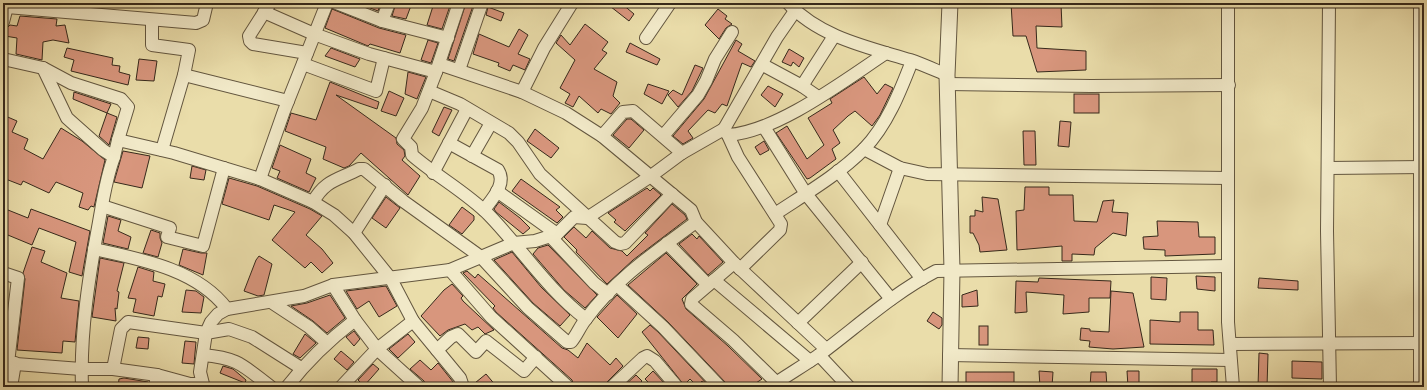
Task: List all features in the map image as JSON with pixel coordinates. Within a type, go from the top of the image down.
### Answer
[{"type":"street","points":[[3,22],[7,5],[152,20],[200,22],[203,20],[207,3]]},
{"type":"street","points":[[260,179],[288,101],[327,3]]},
{"type":"street","points":[[336,3],[382,21],[448,38]]},
{"type":"street","points":[[382,21],[388,3]]},
{"type":"street","points":[[459,3],[429,91],[422,108],[403,139],[411,147],[412,155],[432,173],[476,202],[514,243],[550,287],[567,304],[586,319]]},
{"type":"street","points":[[459,70],[482,3]]},
{"type":"street","points":[[522,92],[544,48],[572,3]]},
{"type":"street","points":[[646,38],[670,3]]},
{"type":"street","points":[[950,3],[947,79],[952,270],[950,387]]},
{"type":"street","points":[[1228,3],[1228,266],[1230,360],[1233,387]]},
{"type":"street","points":[[1330,3],[1327,231],[1330,387]]},
{"type":"street","points":[[1420,3],[1422,343],[1420,387]]},
{"type":"street","points":[[726,132],[792,7],[834,36],[912,61],[947,79],[1091,86],[1228,84]]},
{"type":"street","points":[[384,58],[376,92],[305,58],[254,44],[250,41],[249,36],[267,8],[314,34],[384,58],[438,68],[459,70],[522,92],[566,113],[602,136],[652,176],[691,210],[696,222],[737,266],[798,323],[818,355]]},
{"type":"street","points":[[152,20],[152,45],[189,50],[184,75],[162,150]]},
{"type":"street","points":[[663,136],[698,95],[706,81],[714,59],[732,32]]},
{"type":"street","points":[[802,86],[834,36]]},
{"type":"street","points":[[8,363],[81,369],[113,369],[156,381],[205,386],[200,372],[206,333],[214,318],[227,309],[304,296],[333,285],[390,279],[450,270],[514,243],[535,241],[553,235],[574,217],[587,218],[652,176],[682,153],[726,132],[744,134],[764,127],[818,98],[886,53]]},
{"type":"street","points":[[3,59],[43,68],[71,83],[121,99],[128,107],[109,172],[94,249],[85,316],[81,369],[82,387]]},
{"type":"street","points":[[775,214],[838,171],[864,149],[880,129],[897,98],[912,61]]},
{"type":"street","points":[[763,64],[802,86],[818,98]]},
{"type":"street","points":[[43,68],[67,118],[103,150],[114,157]]},
{"type":"street","points":[[184,75],[288,101]]},
{"type":"street","points":[[429,91],[467,109],[509,133],[518,142],[540,174],[615,242],[620,244],[625,243],[672,194]]},
{"type":"street","points":[[432,173],[467,109]]},
{"type":"street","points":[[602,136],[623,112],[627,110],[632,111],[682,153]]},
{"type":"street","points":[[472,156],[491,123]]},
{"type":"street","points":[[764,127],[806,194],[891,299]]},
{"type":"street","points":[[726,132],[738,157],[781,224],[780,230],[737,266],[711,282],[692,299],[691,304],[733,340],[772,386],[818,355],[891,299],[922,279],[936,272],[952,270],[1228,266]]},
{"type":"street","points":[[118,140],[162,150],[260,179],[313,202],[334,215],[354,233],[390,279],[413,321],[460,378],[463,387]]},
{"type":"street","points":[[449,143],[498,170],[501,175],[501,182],[497,191],[484,210]]},
{"type":"street","points":[[864,149],[900,168],[927,174],[950,176],[1228,178]]},
{"type":"street","points":[[1328,168],[1421,167]]},
{"type":"street","points":[[102,206],[170,228],[167,238],[203,246],[224,168]]},
{"type":"street","points":[[880,225],[900,168]]},
{"type":"street","points":[[313,202],[319,190],[325,184],[359,169],[369,172],[403,201],[481,257],[528,308],[567,342],[571,342],[586,319],[612,289],[667,243],[696,222]]},
{"type":"street","points":[[838,171],[922,279]]},
{"type":"street","points":[[354,233],[385,185]]},
{"type":"street","points":[[497,191],[553,235],[594,283],[612,289],[663,326],[720,387]]},
{"type":"street","points":[[667,243],[711,282],[818,355],[849,387]]},
{"type":"street","points":[[94,249],[138,258],[173,271],[205,288],[221,300],[227,309]]},
{"type":"street","points":[[798,323],[862,262]]},
{"type":"street","points":[[450,270],[492,317],[567,386]]},
{"type":"street","points":[[3,273],[18,278],[8,363],[11,387]]},
{"type":"street","points":[[333,285],[355,320],[377,349],[419,387]]},
{"type":"street","points":[[271,302],[309,327],[326,342]]},
{"type":"street","points":[[288,387],[301,368],[326,342],[355,320]]},
{"type":"street","points":[[346,385],[377,349],[413,321]]},
{"type":"street","points":[[113,369],[121,329],[128,322],[206,333],[229,329],[252,337],[301,368]]},
{"type":"street","points":[[437,350],[451,337],[458,334],[476,352],[486,341],[524,371],[536,357]]},
{"type":"street","points":[[1230,344],[1329,342],[1422,343]]},
{"type":"street","points":[[203,355],[232,359],[244,366],[271,387]]},
{"type":"street","points":[[612,387],[647,356],[655,361],[675,386]]},
{"type":"street","points":[[950,356],[1230,360]]},
{"type":"building","points":[[357,3],[381,3],[378,11]]},
{"type":"building","points":[[396,3],[412,3],[406,19],[392,16]]},
{"type":"building","points":[[434,3],[451,3],[442,29],[427,25]]},
{"type":"building","points":[[466,3],[474,3],[454,61],[448,59]]},
{"type":"building","points":[[606,3],[621,3],[634,14],[629,21]]},
{"type":"building","points":[[1011,3],[1035,3],[1035,5],[1061,4],[1062,27],[1036,26],[1037,48],[1086,51],[1086,70],[1037,72],[1026,36],[1013,36]]},
{"type":"building","points":[[488,7],[504,13],[501,21],[486,15]]},
{"type":"building","points":[[332,9],[379,28],[406,35],[400,53],[370,44],[368,46],[325,28]]},
{"type":"building","points":[[718,9],[727,16],[725,19],[732,24],[726,28],[719,39],[705,25]]},
{"type":"building","points":[[20,16],[57,19],[56,26],[65,25],[69,43],[53,40],[43,42],[42,60],[16,54],[17,38],[5,36],[6,29],[10,25],[17,26]]},
{"type":"building","points":[[585,24],[608,42],[602,50],[607,53],[594,69],[617,82],[613,96],[620,103],[611,114],[601,109],[598,113],[579,96],[573,107],[565,103],[570,94],[560,88],[575,60],[556,43],[561,35],[570,45]]},
{"type":"building","points":[[519,29],[528,35],[518,54],[530,59],[525,70],[513,65],[510,71],[498,66],[499,63],[473,54],[479,34],[509,47]]},
{"type":"building","points":[[428,40],[438,43],[431,63],[421,60]]},
{"type":"building","points":[[736,40],[742,44],[738,51],[755,61],[751,67],[742,63],[727,106],[722,104],[715,113],[708,110],[688,131],[693,138],[683,144],[673,136],[704,99]]},
{"type":"building","points":[[630,43],[660,59],[657,65],[626,52]]},
{"type":"building","points":[[67,48],[113,58],[112,65],[120,66],[119,72],[130,75],[128,85],[71,71],[74,60],[64,57]]},
{"type":"building","points":[[331,48],[360,59],[355,67],[325,56]]},
{"type":"building","points":[[789,49],[804,58],[799,67],[793,62],[791,66],[782,62]]},
{"type":"building","points":[[139,59],[157,61],[154,81],[136,80]]},
{"type":"building","points":[[695,65],[703,68],[692,91],[678,107],[668,95],[673,90],[682,95]]},
{"type":"building","points":[[408,72],[426,77],[417,99],[405,94]]},
{"type":"building","points":[[864,77],[877,94],[885,84],[893,88],[880,115],[872,126],[855,111],[848,116],[833,130],[840,143],[832,149],[836,159],[807,179],[776,133],[787,126],[807,159],[824,145],[808,118],[832,103],[830,99]]},
{"type":"building","points":[[330,82],[379,102],[377,109],[336,95],[396,138],[397,144],[404,150],[405,156],[402,160],[420,176],[408,195],[361,153],[349,166],[344,168],[323,159],[326,147],[285,131],[291,113],[316,120]]},
{"type":"building","points":[[648,84],[669,91],[662,104],[644,94]]},
{"type":"building","points":[[768,86],[783,94],[775,107],[761,95]]},
{"type":"building","points":[[389,91],[404,98],[396,116],[381,111]]},
{"type":"building","points":[[74,92],[111,104],[107,113],[73,99]]},
{"type":"building","points":[[1074,94],[1099,94],[1099,113],[1074,113]]},
{"type":"building","points":[[444,107],[452,110],[439,136],[432,132]]},
{"type":"building","points":[[107,113],[117,117],[109,145],[99,136]]},
{"type":"building","points":[[3,115],[17,121],[12,132],[28,139],[24,149],[43,159],[61,128],[82,141],[105,160],[94,207],[91,206],[88,210],[79,207],[83,193],[56,182],[49,193],[23,181],[21,185],[3,178]]},
{"type":"building","points":[[627,119],[631,119],[644,130],[629,148],[613,135]]},
{"type":"building","points":[[1060,121],[1071,122],[1069,147],[1058,146]]},
{"type":"building","points":[[535,129],[559,148],[551,158],[527,141]]},
{"type":"building","points":[[1023,131],[1035,131],[1036,165],[1024,165]]},
{"type":"building","points":[[764,141],[769,150],[760,155],[755,147]]},
{"type":"building","points":[[280,145],[311,159],[306,173],[316,178],[309,192],[277,178],[280,171],[272,168]]},
{"type":"building","points":[[123,151],[150,156],[142,188],[114,182]]},
{"type":"building","points":[[192,166],[206,170],[204,180],[190,178]]},
{"type":"building","points":[[229,178],[257,186],[310,209],[322,216],[306,235],[322,249],[333,263],[322,273],[311,262],[305,268],[272,240],[295,212],[274,205],[269,220],[222,204]]},
{"type":"building","points":[[521,179],[560,207],[556,210],[563,217],[557,223],[512,191]]},
{"type":"building","points":[[1025,187],[1049,187],[1049,195],[1073,195],[1074,221],[1097,222],[1103,201],[1114,200],[1112,212],[1128,213],[1126,236],[1113,233],[1095,248],[1094,255],[1072,254],[1072,261],[1062,261],[1062,246],[1017,250],[1016,211],[1024,210]]},
{"type":"building","points":[[647,188],[650,191],[653,188],[661,195],[625,231],[614,222],[616,220],[608,213]]},
{"type":"building","points":[[386,197],[400,208],[386,228],[372,218]]},
{"type":"building","points":[[982,197],[998,199],[1007,250],[980,252],[979,245],[973,233],[970,233],[970,216],[975,216],[975,210],[983,212]]},
{"type":"building","points":[[499,202],[520,218],[530,228],[523,234],[496,212],[494,209]]},
{"type":"building","points":[[672,204],[685,215],[687,219],[633,260],[607,284],[576,252],[577,250],[564,237],[574,227],[586,238],[592,231],[610,248],[622,251],[627,256],[648,235],[645,233]]},
{"type":"building","points":[[462,207],[474,216],[474,220],[462,234],[449,225]]},
{"type":"building","points":[[3,208],[28,218],[31,209],[90,231],[82,276],[69,272],[76,242],[39,228],[32,245],[3,233]]},
{"type":"building","points":[[108,216],[121,220],[118,231],[131,237],[128,249],[103,243]]},
{"type":"building","points":[[1157,221],[1198,222],[1199,237],[1215,237],[1215,254],[1165,256],[1165,250],[1144,249],[1143,237],[1158,236]]},
{"type":"building","points":[[151,230],[160,233],[162,243],[158,257],[143,253]]},
{"type":"building","points":[[692,234],[697,239],[699,236],[723,262],[708,275],[679,244]]},
{"type":"building","points":[[548,245],[597,295],[585,308],[564,290],[533,254],[538,248]]},
{"type":"building","points":[[32,247],[45,251],[41,262],[67,273],[61,298],[79,301],[75,342],[63,341],[62,353],[17,350],[25,279],[23,273]]},
{"type":"building","points":[[183,249],[207,253],[203,275],[179,265]]},
{"type":"building","points":[[512,252],[541,287],[570,315],[560,326],[533,303],[494,260]]},
{"type":"building","points":[[666,253],[697,284],[682,299],[686,309],[728,346],[762,379],[750,387],[727,387],[725,382],[668,322],[628,285]]},
{"type":"building","points":[[259,256],[272,264],[264,295],[258,296],[244,291]]},
{"type":"building","points":[[100,258],[124,263],[117,291],[119,292],[117,309],[115,308],[116,321],[92,317]]},
{"type":"building","points":[[138,267],[154,272],[153,281],[165,284],[162,297],[158,296],[154,316],[133,312],[136,299],[128,298]]},
{"type":"building","points":[[467,271],[475,278],[478,274],[562,348],[568,350],[578,358],[587,343],[610,365],[616,358],[623,366],[607,382],[605,387],[574,387],[572,380],[496,312],[493,308],[495,306],[463,273]]},
{"type":"building","points":[[1196,276],[1215,277],[1215,291],[1197,289]]},
{"type":"building","points":[[1151,277],[1167,278],[1166,300],[1151,299]]},
{"type":"building","points":[[1039,278],[1111,281],[1110,298],[1089,298],[1089,312],[1063,314],[1064,295],[1026,292],[1027,312],[1015,313],[1016,281],[1038,282]]},
{"type":"building","points":[[1259,278],[1298,281],[1298,290],[1258,288]]},
{"type":"building","points":[[452,284],[463,296],[461,298],[463,301],[494,330],[485,334],[478,327],[472,330],[465,324],[448,330],[440,336],[421,316],[444,290]]},
{"type":"building","points":[[386,286],[397,306],[379,317],[369,301],[357,309],[346,291]]},
{"type":"building","points":[[186,290],[196,291],[204,297],[201,313],[182,312]]},
{"type":"building","points":[[977,290],[978,306],[962,307],[962,295]]},
{"type":"building","points":[[1111,291],[1133,293],[1144,347],[1113,349],[1089,347],[1090,341],[1080,340],[1081,328],[1090,329],[1090,331],[1109,332]]},
{"type":"building","points":[[330,295],[345,318],[327,333],[313,321],[291,306],[307,303]]},
{"type":"building","points":[[617,295],[637,314],[618,338],[597,317]]},
{"type":"building","points":[[933,312],[942,318],[942,325],[939,329],[927,321]]},
{"type":"building","points":[[1180,312],[1198,312],[1198,330],[1213,330],[1214,345],[1150,344],[1150,320],[1180,322]]},
{"type":"building","points":[[650,325],[710,387],[702,381],[697,386],[690,379],[684,385],[642,332]]},
{"type":"building","points":[[979,326],[988,326],[988,345],[979,345]]},
{"type":"building","points":[[354,331],[360,339],[354,346],[346,337]]},
{"type":"building","points":[[305,334],[316,343],[300,358],[293,354]]},
{"type":"building","points":[[408,334],[415,342],[398,358],[389,349]]},
{"type":"building","points":[[138,337],[149,338],[148,349],[136,348]]},
{"type":"building","points":[[185,341],[196,342],[194,364],[182,363]]},
{"type":"building","points":[[341,351],[354,362],[347,370],[334,359]]},
{"type":"building","points":[[1259,353],[1268,354],[1267,387],[1258,387]]},
{"type":"building","points":[[420,360],[431,370],[438,363],[454,383],[450,387],[426,387],[424,381],[410,369]]},
{"type":"building","points":[[1292,361],[1322,362],[1322,379],[1292,378]]},
{"type":"building","points":[[373,364],[379,369],[364,386],[358,380]]},
{"type":"building","points":[[223,366],[233,369],[246,380],[245,383],[220,373]]},
{"type":"building","points":[[1192,369],[1217,369],[1217,382],[1211,382],[1209,385],[1192,385]]},
{"type":"building","points":[[653,371],[665,384],[662,387],[653,387],[645,379]]},
{"type":"building","points":[[1039,371],[1053,372],[1052,387],[1040,387]]},
{"type":"building","points":[[1127,371],[1139,371],[1139,387],[1128,387]]},
{"type":"building","points":[[966,372],[1014,372],[1014,387],[966,387]]},
{"type":"building","points":[[1091,372],[1106,372],[1107,387],[1090,387]]},
{"type":"building","points":[[486,374],[497,387],[470,387]]},
{"type":"building","points":[[636,375],[642,381],[636,387],[623,387]]},
{"type":"building","points":[[124,378],[148,382],[148,387],[118,387],[119,379]]}]
